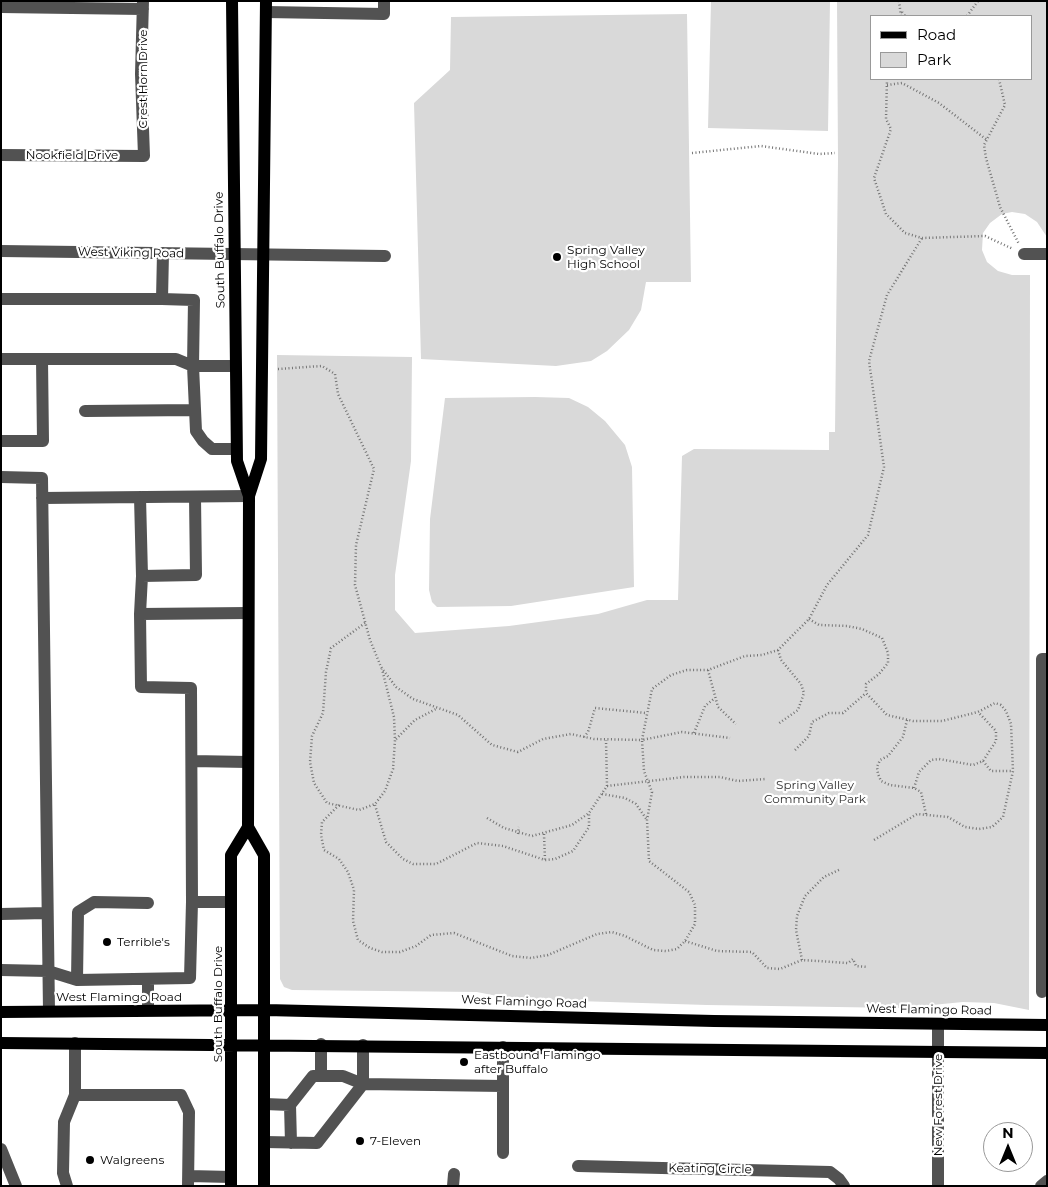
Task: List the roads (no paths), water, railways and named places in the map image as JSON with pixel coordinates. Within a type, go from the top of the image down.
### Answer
[{"type":"main road","name":"South Buffalo Drive","points":[[232,1],[236,449],[237,461],[249,496]]},
{"type":"main road","name":"South Buffalo Drive","points":[[264,1186],[266,1010],[264,855],[248,827],[248,613],[249,496],[261,459],[266,6]]},
{"type":"main road","name":"South Buffalo Drive","points":[[232,1181],[231,854],[248,827]]},
{"type":"main road","name":"West Flamingo Road","points":[[1,1012],[48,1010],[266,1010],[714,1021],[1047,1025]]},
{"type":"main road","points":[[1,1043],[322,1044],[1047,1053]]},
{"type":"street","points":[[266,6],[384,14],[384,1]]},
{"type":"street","points":[[1,7],[143,5]]},
{"type":"street","name":"Crest Horn Drive","points":[[143,5],[141,74],[144,156]]},
{"type":"street","name":"Nookfield Drive","points":[[1,155],[144,156]]},
{"type":"street","name":"West Viking Road","points":[[1,251],[385,256]]},
{"type":"street","points":[[162,300],[163,253]]},
{"type":"street","points":[[1024,254],[1047,254]]},
{"type":"street","points":[[1,299],[194,300],[193,366],[196,431],[212,449],[236,449]]},
{"type":"street","points":[[1,358],[176,359],[193,366],[235,366]]},
{"type":"street","points":[[1,441],[44,441],[42,359]]},
{"type":"street","points":[[85,411],[195,410]]},
{"type":"street","points":[[1,477],[42,478],[48,1010]]},
{"type":"street","points":[[42,498],[249,496]]},
{"type":"street","points":[[1,970],[48,971],[77,980],[190,978],[192,902],[191,688],[141,687],[140,614],[142,576],[140,497]]},
{"type":"street","points":[[142,576],[196,575],[195,497]]},
{"type":"street","points":[[140,614],[248,613]]},
{"type":"street","points":[[1042,992],[1044,762],[1042,659],[1047,659]]},
{"type":"street","points":[[192,761],[248,762]]},
{"type":"street","points":[[77,980],[78,912],[94,902],[148,903]]},
{"type":"street","points":[[192,902],[231,902]]},
{"type":"street","points":[[1,914],[46,913]]},
{"type":"street","points":[[148,979],[148,1010]]},
{"type":"street","name":"New Forest Drive","points":[[938,1024],[938,1186]]},
{"type":"street","points":[[67,1186],[63,1172],[64,1122],[75,1095],[75,1043]]},
{"type":"street","points":[[321,1076],[322,1044]]},
{"type":"street","points":[[265,1142],[317,1143],[363,1084],[363,1045]]},
{"type":"street","points":[[503,1047],[503,1153]]},
{"type":"street","points":[[291,1143],[290,1105],[313,1076],[343,1076],[363,1084],[503,1086]]},
{"type":"street","points":[[75,1095],[181,1095],[190,1112],[188,1181],[232,1181]]},
{"type":"street","points":[[265,1104],[290,1105]]},
{"type":"street","points":[[1,1149],[16,1186]]},
{"type":"street","name":"Keating Circle","points":[[578,1166],[830,1172],[841,1182]]},
{"type":"place","name":"Spring Valley High School","points":[[557,257]]},
{"type":"place","name":"Terrible's","points":[[107,942]]},
{"type":"place","name":"Eastbound Flamingo after Buffalo","points":[[464,1062]]},
{"type":"place","name":"7-Eleven","points":[[360,1141]]},
{"type":"place","name":"Walgreens","points":[[90,1160]]},
{"type":"park label","name":"Spring Valley Community Park","points":[[815,792]]}]
